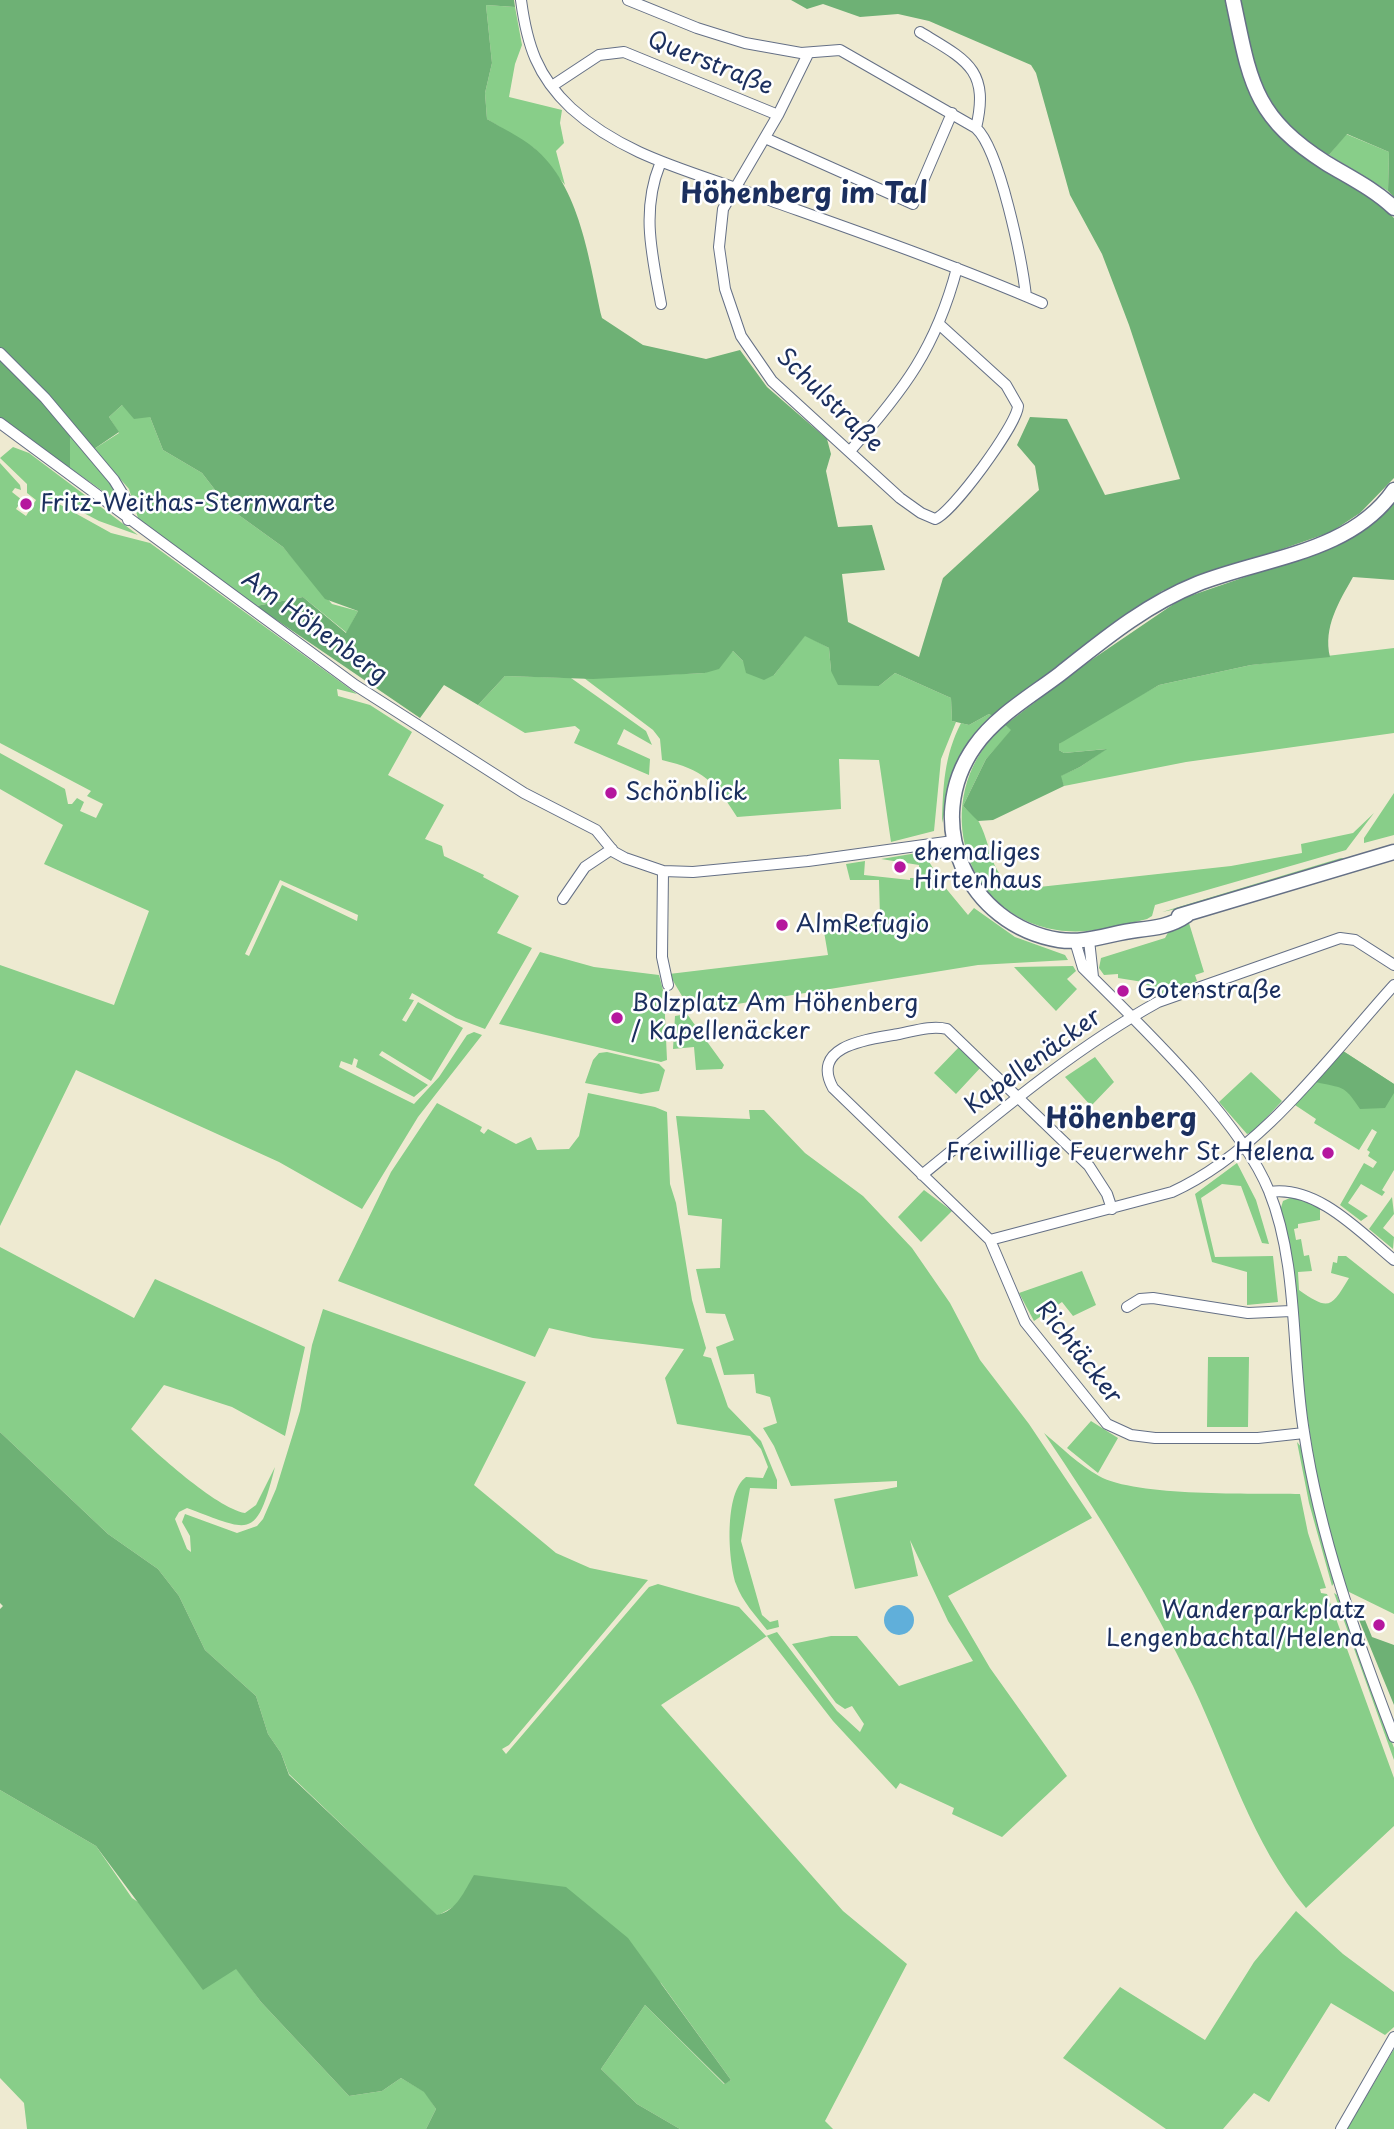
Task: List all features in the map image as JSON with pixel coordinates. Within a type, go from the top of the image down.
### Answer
[{"type":"main road","points":[[1233,0],[1248,73],[1257,96],[1275,122],[1306,150],[1394,208]]},
{"type":"main road","points":[[1394,490],[1366,519],[1343,534],[1199,583],[1147,608],[1025,700],[981,738],[961,770],[952,805],[953,841],[967,878],[997,913],[1040,935],[1082,940],[1138,930],[1155,921],[1187,915],[1394,852]]},
{"type":"street","points":[[521,0],[529,49],[552,86],[571,108],[602,132],[660,163],[957,268],[1042,303]]},
{"type":"street","points":[[628,0],[727,38],[808,54],[840,50],[976,128],[987,142],[997,173],[1021,259],[1026,296]]},
{"type":"street","points":[[920,32],[972,66],[982,98],[976,128]]},
{"type":"street","name":"Querstraße","points":[[552,86],[599,55],[624,52],[778,115]]},
{"type":"street","name":"Schulstraße","points":[[808,54],[778,115],[723,209],[719,247],[725,289],[741,336],[772,381],[900,498],[935,519],[955,501],[1008,431],[1018,411],[1013,393],[940,325]]},
{"type":"street","name":"Querstraße","points":[[765,138],[914,204],[952,113]]},
{"type":"street","points":[[660,163],[652,188],[648,220],[661,304]]},
{"type":"street","points":[[850,451],[896,397],[940,325],[957,268]]},
{"type":"street","points":[[0,353],[45,398],[114,480],[125,498],[128,520]]},
{"type":"street","name":"Am Höhenberg","points":[[0,423],[355,685],[524,793],[596,830],[612,849],[641,865],[663,871],[794,863],[953,841]]},
{"type":"street","points":[[563,898],[585,867],[612,849]]},
{"type":"street","points":[[663,871],[662,957],[668,985]]},
{"type":"street","points":[[1132,1017],[1157,1002],[1227,975],[1340,938],[1356,940],[1394,965]]},
{"type":"street","points":[[1082,940],[1093,977],[1132,1017],[1245,1147],[1269,1192],[1283,1248],[1304,1433],[1314,1489],[1342,1599],[1394,1737]]},
{"type":"street","points":[[1112,1209],[1107,1194],[1089,1166],[947,1029],[933,1028],[855,1041],[841,1048],[832,1057],[829,1068],[833,1088],[990,1240],[1112,1209],[1178,1190],[1245,1147],[1394,985]]},
{"type":"street","name":"Kapellenäcker","points":[[922,1175],[1018,1097],[1132,1017]]},
{"type":"street","points":[[1269,1192],[1289,1191],[1330,1209],[1394,1260]]},
{"type":"street","name":"Richtäcker","points":[[990,1240],[1025,1322],[1095,1413],[1113,1428],[1131,1435],[1155,1438],[1258,1438],[1304,1433]]},
{"type":"street","points":[[1128,1307],[1140,1299],[1153,1298],[1248,1313],[1291,1311]]},
{"type":"street","points":[[1341,2129],[1394,2037]]},
{"type":"green space","points":[[0,0],[514,0],[515,7],[486,5],[492,63],[485,93],[487,119],[533,147],[549,163],[562,182],[581,226],[602,318],[643,345],[706,359],[740,350],[767,387],[827,439],[831,454],[826,471],[838,527],[872,525],[885,570],[842,574],[848,622],[919,657],[943,578],[1039,490],[1035,466],[1017,445],[1030,417],[1067,419],[1105,495],[1180,479],[1129,325],[1102,254],[1070,195],[1036,73],[1031,65],[929,21],[898,14],[860,17],[823,4],[807,9],[791,0],[1225,0],[1241,68],[1258,108],[1271,126],[1306,157],[1363,192],[1394,218],[1394,478],[1360,513],[1331,532],[1162,591],[1093,639],[994,717],[989,714],[969,725],[952,721],[951,698],[895,673],[879,686],[838,685],[831,671],[829,648],[805,636],[774,675],[764,680],[746,673],[743,661],[733,651],[719,669],[705,673],[593,679],[505,676],[478,705],[444,685],[420,718],[256,606],[303,597],[346,633],[358,611],[325,599],[283,547],[229,508],[202,473],[163,450],[150,417],[134,419],[122,405],[109,417],[119,432],[94,449],[76,428],[70,432],[70,468],[0,418]]},
{"type":"green space","points":[[1240,0],[1394,0],[1394,197],[1388,191],[1389,152],[1347,134],[1329,155],[1289,124],[1275,107],[1257,70]]},
{"type":"green space","points":[[486,5],[515,7],[522,45],[515,64],[509,97],[562,110],[560,123],[564,143],[556,151],[565,185],[534,148],[487,119],[485,93],[492,63]]},
{"type":"green space","points":[[1346,134],[1389,152],[1388,191],[1329,155]]},
{"type":"green space","points":[[122,405],[150,417],[163,450],[202,473],[229,508],[283,547],[332,604],[358,611],[347,633],[303,597],[256,606],[138,518],[129,489],[94,449],[119,433],[109,417]]},
{"type":"green space","points":[[70,432],[122,499],[121,504],[70,468]]},
{"type":"green space","points":[[13,447],[29,453],[138,535],[99,521],[59,500],[57,503],[111,533],[150,543],[357,694],[337,689],[338,696],[370,705],[412,732],[388,775],[444,805],[425,839],[442,846],[444,856],[519,896],[497,933],[532,948],[485,1029],[456,1018],[412,993],[409,999],[414,1000],[402,1020],[406,1022],[418,1002],[463,1028],[431,1081],[382,1051],[379,1055],[428,1085],[414,1097],[356,1067],[358,1060],[354,1058],[352,1065],[341,1061],[339,1067],[414,1104],[439,1077],[467,1035],[474,1032],[482,1035],[418,1117],[362,1209],[279,1162],[76,1070],[0,1226],[0,965],[114,1005],[149,911],[44,864],[63,825],[0,789],[0,753],[65,789],[68,804],[72,804],[77,798],[84,802],[80,811],[96,818],[103,804],[87,796],[91,791],[0,743],[0,463],[20,485],[21,490],[15,488],[12,492],[22,500],[16,509],[26,516],[36,500],[27,493],[27,484],[0,458]],"holes":[[[280,880],[358,915],[357,921],[282,885],[249,956],[245,954]]]},
{"type":"green space","points":[[1394,501],[1394,580],[1353,577],[1331,625],[1328,646],[1330,657],[1251,665],[1159,685],[1059,744],[1059,750],[1064,753],[1107,749],[1061,776],[1064,786],[993,820],[978,821],[963,806],[986,759],[1011,730],[1005,725],[1081,667],[1181,599],[1338,545],[1357,535]]},
{"type":"green space","points":[[805,635],[829,648],[831,671],[879,686],[895,673],[951,698],[952,721],[956,722],[941,759],[934,831],[891,842],[879,760],[839,759],[841,809],[737,817],[706,778],[688,768],[662,760],[660,739],[653,730],[584,678],[705,673],[733,651],[743,661],[774,675]]},
{"type":"green space","points":[[1394,648],[1394,733],[1186,762],[1064,786],[1060,776],[1080,767],[1106,749],[1064,753],[1059,750],[1059,744],[1074,732],[1159,685],[1251,665]]},
{"type":"green space","points":[[505,676],[571,678],[646,731],[652,745],[624,729],[617,744],[650,759],[649,775],[574,743],[580,730],[575,726],[525,733],[478,705]]},
{"type":"green space","points":[[989,714],[994,717],[972,739],[955,768],[942,823],[946,772],[955,735],[961,723],[969,725]]},
{"type":"green space","points":[[1005,725],[1012,730],[986,759],[963,806],[967,781],[982,751]]},
{"type":"green space","points":[[1394,793],[1394,835],[1364,843],[1364,838]]},
{"type":"green space","points":[[963,806],[979,822],[1000,874],[1016,885],[1030,888],[1231,866],[1302,853],[1301,844],[1353,833],[1374,813],[1346,850],[1155,905],[1152,916],[1147,919],[1102,929],[1068,931],[1023,919],[996,900],[976,875],[965,845]]},
{"type":"green space","points":[[923,852],[944,886],[968,915],[974,908],[1015,937],[1065,955],[1068,960],[978,965],[700,1010],[682,996],[669,974],[828,955],[822,920],[880,918],[879,880],[850,880],[846,864],[865,861],[864,875],[910,880],[919,878],[919,865],[881,859]]},
{"type":"green space","points":[[1345,859],[1209,902],[1162,912]]},
{"type":"green space","points":[[1189,923],[1204,972],[1195,975],[1197,981],[1161,995],[1143,982],[1118,978],[1118,974],[1104,975],[1099,968],[1101,958],[1165,938],[1170,929]]},
{"type":"green space","points":[[540,952],[594,967],[659,975],[664,994],[667,1060],[661,1062],[499,1024]]},
{"type":"green space","points":[[1073,966],[1076,971],[1067,979],[1077,989],[1056,1011],[1014,967]]},
{"type":"green space","points":[[687,1014],[724,1065],[722,1069],[696,1070],[694,1047],[673,1049],[675,1016]]},
{"type":"green space","points":[[961,1045],[982,1066],[956,1094],[934,1073]]},
{"type":"green space","points":[[1343,1051],[1394,1084],[1394,1170],[1382,1190],[1385,1192],[1382,1196],[1361,1184],[1348,1203],[1368,1216],[1361,1221],[1340,1205],[1364,1163],[1373,1168],[1377,1162],[1368,1156],[1370,1152],[1367,1150],[1377,1132],[1372,1129],[1359,1150],[1314,1123],[1316,1119],[1295,1105]]},
{"type":"green space","points":[[1343,1051],[1394,1084],[1394,1093],[1385,1108],[1360,1109],[1342,1088],[1316,1082]]},
{"type":"green space","points":[[607,1052],[659,1064],[665,1070],[659,1091],[641,1094],[585,1083],[593,1060],[599,1053]]},
{"type":"green space","points":[[1095,1057],[1114,1082],[1091,1106],[1065,1077]]},
{"type":"green space","points":[[1251,1072],[1282,1101],[1253,1132],[1247,1134],[1219,1102]]},
{"type":"green space","points":[[588,1093],[667,1112],[670,1184],[676,1203],[692,1300],[706,1348],[703,1356],[711,1358],[728,1407],[761,1441],[777,1480],[777,1489],[750,1488],[741,1541],[762,1615],[770,1622],[778,1620],[779,1627],[767,1630],[750,1608],[736,1584],[731,1559],[730,1528],[734,1497],[746,1477],[763,1478],[768,1467],[761,1449],[750,1436],[677,1424],[665,1378],[684,1349],[593,1338],[549,1328],[535,1357],[338,1281],[391,1172],[437,1103],[482,1127],[480,1131],[484,1134],[488,1129],[516,1144],[531,1137],[537,1150],[569,1149],[579,1136]]},
{"type":"green space","points":[[749,1110],[764,1110],[805,1153],[863,1196],[912,1248],[950,1303],[980,1360],[1029,1424],[1092,1518],[948,1596],[990,1668],[1067,1776],[1002,1837],[952,1814],[954,1808],[900,1783],[896,1789],[833,1721],[767,1636],[661,1705],[843,1911],[907,1964],[825,2121],[833,2129],[680,2129],[637,2104],[601,2069],[645,2005],[724,2084],[731,2080],[661,1983],[457,1905],[437,1916],[289,1774],[281,1753],[268,1734],[256,1696],[205,1650],[179,1596],[158,1569],[108,1534],[0,1432],[0,1247],[134,1318],[155,1279],[305,1347],[285,1436],[232,1407],[164,1385],[131,1429],[202,1490],[218,1501],[245,1513],[256,1505],[275,1467],[262,1508],[255,1519],[247,1524],[225,1522],[187,1508],[179,1512],[175,1519],[187,1549],[191,1552],[190,1536],[182,1522],[185,1514],[237,1533],[257,1526],[263,1519],[276,1489],[300,1411],[312,1345],[323,1309],[526,1382],[474,1485],[556,1553],[590,1568],[648,1580],[509,1745],[502,1749],[506,1754],[649,1587],[658,1584],[739,1607],[766,1636],[777,1632],[837,1711],[860,1732],[864,1724],[852,1706],[845,1709],[836,1703],[792,1644],[831,1636],[857,1636],[899,1686],[973,1661],[948,1621],[910,1540],[918,1576],[855,1589],[834,1499],[897,1487],[897,1481],[791,1486],[763,1428],[777,1423],[770,1397],[756,1393],[754,1374],[724,1375],[716,1347],[734,1340],[725,1314],[706,1313],[696,1269],[720,1268],[722,1219],[688,1215],[676,1116],[750,1119]]},
{"type":"green space","points":[[1237,1163],[1256,1200],[1269,1244],[1262,1243],[1241,1186],[1222,1184],[1201,1198],[1215,1257],[1273,1256],[1278,1302],[1247,1305],[1247,1272],[1212,1262],[1195,1194]]},
{"type":"green space","points":[[924,1190],[952,1211],[921,1242],[898,1217]]},
{"type":"green space","points":[[1292,1197],[1320,1207],[1320,1220],[1298,1224],[1298,1228],[1294,1229],[1296,1240],[1301,1239],[1304,1256],[1309,1255],[1312,1271],[1298,1272],[1299,1290],[1323,1303],[1333,1301],[1349,1278],[1331,1273],[1333,1262],[1337,1263],[1338,1256],[1346,1256],[1394,1294],[1394,1614],[1345,1590],[1329,1530],[1309,1428],[1280,1211],[1283,1201]]},
{"type":"green space","points":[[1392,1197],[1394,1214],[1383,1228],[1394,1237],[1393,1249],[1369,1229]]},
{"type":"green space","points":[[1082,1271],[1096,1305],[1073,1316],[1062,1302],[1034,1321],[1019,1293]]},
{"type":"green space","points":[[1208,1357],[1249,1357],[1248,1427],[1207,1427]]},
{"type":"green space","points":[[1091,1421],[1118,1438],[1098,1473],[1067,1448]]},
{"type":"green space","points":[[0,1432],[108,1534],[158,1569],[179,1596],[205,1650],[256,1696],[268,1734],[281,1753],[289,1775],[437,1915],[455,1905],[474,1875],[566,1887],[628,1938],[731,2080],[725,2084],[645,2005],[601,2069],[637,2104],[680,2129],[426,2129],[436,2109],[424,2092],[401,2078],[382,2091],[349,2096],[261,2002],[236,1969],[203,1990],[96,1846],[0,1790],[0,1609],[3,1606],[0,1603]]},
{"type":"green space","points":[[1044,1433],[1084,1467],[1116,1483],[1167,1491],[1300,1494],[1308,1533],[1326,1588],[1320,1589],[1321,1593],[1327,1594],[1394,1778],[1394,1826],[1306,1908],[1287,1883],[1256,1829],[1193,1686],[1159,1620],[1104,1525]]},
{"type":"green space","points":[[1297,1442],[1302,1448],[1334,1583],[1332,1586],[1309,1503]]},
{"type":"green space","points":[[1334,1593],[1394,1748],[1394,1760]]},
{"type":"green space","points":[[1360,1608],[1372,1637],[1394,1645],[1394,1705],[1355,1610]]},
{"type":"green space","points":[[0,1790],[96,1846],[132,1898],[236,1968],[261,2002],[349,2096],[382,2091],[401,2078],[425,2092],[436,2109],[426,2129],[27,2129],[24,2103],[0,2078]]},
{"type":"green space","points":[[1296,1911],[1343,1954],[1394,1992],[1394,2027],[1385,2035],[1331,2003],[1269,2102],[1254,2093],[1223,2129],[1166,2129],[1063,2058],[1120,1987],[1205,2040],[1254,1962]]},
{"type":"green space","points":[[1394,2049],[1394,2129],[1347,2129]]},
{"type":"water","points":[[899,1605],[910,1609],[914,1620],[910,1631],[899,1635],[888,1631],[884,1620],[888,1609]]},
{"type":"place","name":"Fritz-Weithas-Sternwarte","points":[[26,504]]},
{"type":"place","name":"Schönblick","points":[[611,793]]},
{"type":"place","name":"ehemaliges Hirtenhaus","points":[[900,867]]},
{"type":"place","name":"AlmRefugio","points":[[782,925]]},
{"type":"place","name":"Gotenstraße","points":[[1123,991]]},
{"type":"place","name":"Bolzplatz Am Höhenberg / Kapellenäcker","points":[[617,1018]]},
{"type":"place","name":"Freiwillige Feuerwehr St. Helena","points":[[1328,1153]]},
{"type":"place","name":"Wanderparkplatz Lengenbachtal/Helena","points":[[1379,1625]]},
{"type":"district","name":"Höhenberg im Tal","points":[[804,195]]},
{"type":"district","name":"Höhenberg","points":[[1121,1120]]}]
